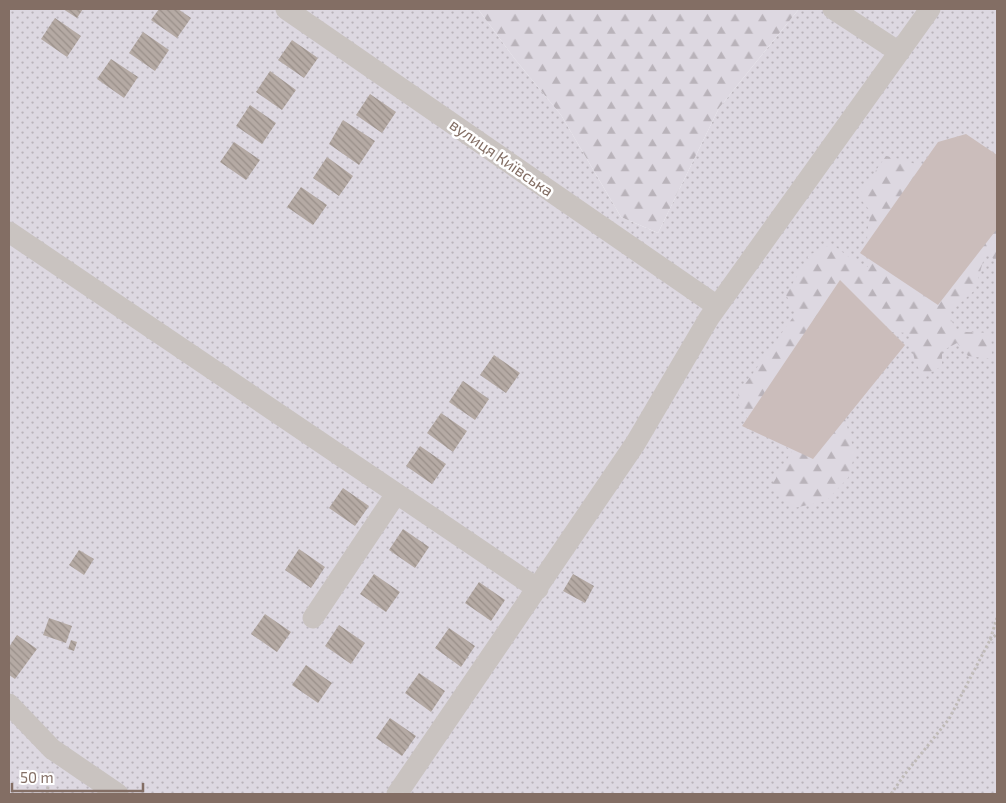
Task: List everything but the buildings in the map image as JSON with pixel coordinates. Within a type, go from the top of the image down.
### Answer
[{"type":"street","name":"вулиця Київська","points":[[286,9],[717,306]]},
{"type":"street","points":[[833,9],[899,52]]},
{"type":"street","points":[[397,794],[635,444],[717,306],[930,9]]},
{"type":"street","points":[[9,232],[538,589]]},
{"type":"street","points":[[313,618],[396,494]]},
{"type":"street","points":[[9,704],[52,749],[118,794]]},
{"type":"path","points":[[891,794],[949,719],[990,640],[997,618]]},
{"type":"path","points":[[990,640],[997,634]]},
{"type":"green space","points":[[9,9],[478,9],[514,58],[561,115],[621,217],[658,233],[719,108],[799,9],[997,9],[997,794],[9,794]]},
{"type":"green space","points":[[478,9],[799,9],[719,108],[658,233],[621,217],[561,115],[514,58]]},
{"type":"green space","points":[[886,156],[908,161],[934,173],[997,184],[997,263],[986,251],[975,290],[948,314],[956,329],[966,332],[991,333],[992,359],[968,356],[957,343],[942,351],[942,366],[923,377],[915,361],[908,333],[892,332],[839,398],[855,454],[848,478],[826,501],[794,508],[772,485],[792,451],[746,417],[738,394],[796,313],[786,295],[809,255],[832,244],[850,258],[868,267],[867,233],[871,212],[858,196]]},
{"type":"shaded area","points":[[966,134],[997,155],[997,229],[938,305],[860,253],[938,142]]},
{"type":"shaded area","points":[[840,280],[905,345],[813,459],[742,426]]}]
